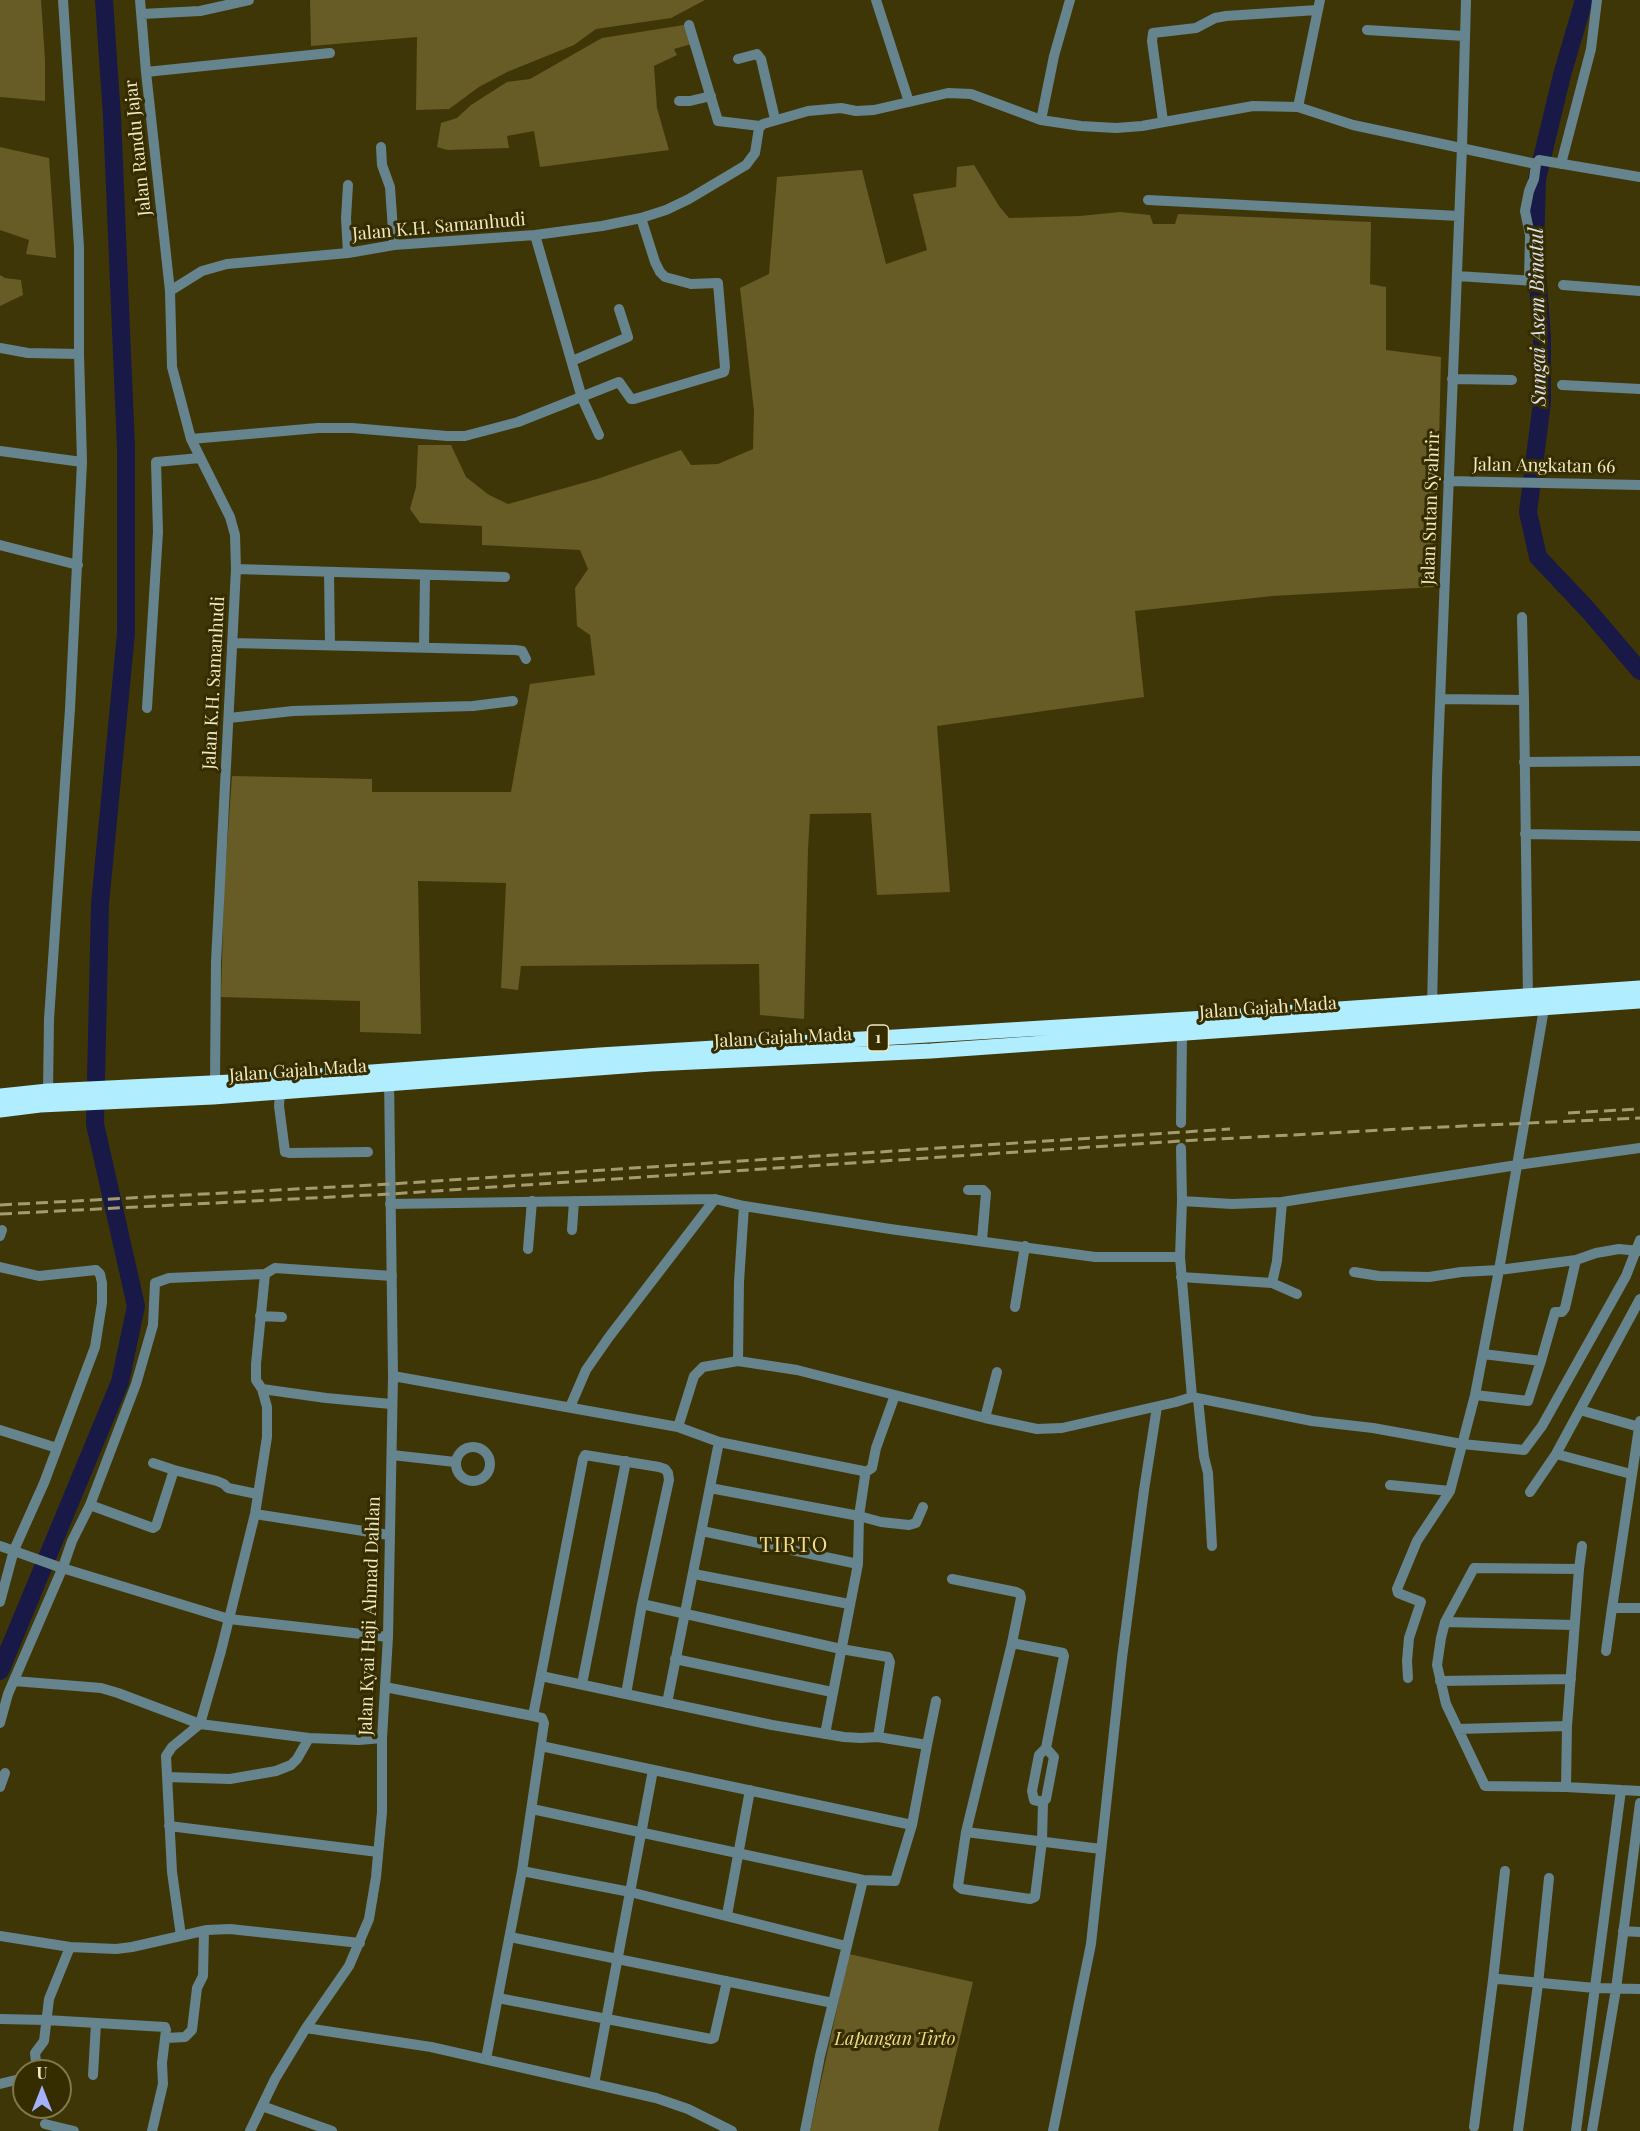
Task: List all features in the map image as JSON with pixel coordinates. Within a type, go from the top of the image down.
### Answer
[{"type":"highway","name":"Jalan Gajah Mada","points":[[1545,1001],[1640,988]]},
{"type":"highway","name":"Jalan Gajah Mada","points":[[496,1069],[931,1051],[1182,1034],[1432,1009],[1528,1002],[1640,1001]]},
{"type":"highway","name":"Jalan Gajah Mada","points":[[116,1095],[215,1082],[389,1077],[1239,1016],[1432,1009]]},
{"type":"highway","name":"Jalan Gajah Mada","points":[[0,1110],[70,1097],[280,1092],[389,1077]]},
{"type":"highway","name":"Jalan Gajah Mada","points":[[0,1096],[48,1091],[70,1097]]},
{"type":"street","points":[[48,1091],[49,1019],[78,565],[82,462],[69,355],[79,247],[63,0]]},
{"type":"street","name":"Jalan Randu Jajar","points":[[141,0],[149,13],[155,71],[170,291]]},
{"type":"street","points":[[149,13],[200,11],[249,0]]},
{"type":"street","points":[[876,0],[909,102]]},
{"type":"street","points":[[1041,120],[1054,56],[1070,0]]},
{"type":"street","name":"Jalan Sutan Syahrir","points":[[1432,1009],[1437,778],[1442,699],[1466,0]]},
{"type":"street","points":[[1560,164],[1591,49],[1597,0]]},
{"type":"street","points":[[1163,122],[1152,41],[1153,33],[1196,28],[1215,18],[1226,16],[1319,5],[1298,107]]},
{"type":"street","points":[[689,25],[718,121],[760,126],[775,119],[808,111],[841,108],[856,111],[874,110],[948,93],[975,95],[1041,120],[1116,128],[1142,126],[1253,106],[1298,107],[1353,125],[1538,162],[1640,177]]},
{"type":"street","points":[[1367,30],[1464,36]]},
{"type":"street","points":[[155,71],[330,53]]},
{"type":"street","points":[[738,59],[757,54],[761,59],[775,119]]},
{"type":"street","points":[[679,101],[711,96]]},
{"type":"street","name":"Jalan K.H. Samanhudi","points":[[215,1082],[216,962],[236,569],[234,526],[191,439],[172,367],[170,291],[202,271],[215,266],[256,260],[348,253],[394,245],[535,235],[641,218],[689,199],[746,165],[755,153],[760,126]]},
{"type":"street","points":[[381,147],[382,165],[390,187],[394,245]]},
{"type":"street","points":[[1456,276],[1532,280],[1530,235],[1525,211],[1538,162]]},
{"type":"street","points":[[348,184],[346,218],[348,253]]},
{"type":"street","points":[[1148,200],[1459,216]]},
{"type":"street","points":[[191,439],[318,428],[352,428],[465,436],[518,422],[619,382],[631,399],[634,399],[722,373],[725,371],[718,283],[691,284],[665,277],[655,262],[641,218]]},
{"type":"street","points":[[535,235],[582,398],[599,435]]},
{"type":"street","points":[[1563,285],[1640,291]]},
{"type":"street","points":[[572,361],[627,338],[620,309]]},
{"type":"street","points":[[0,348],[28,353],[69,355]]},
{"type":"street","points":[[1452,379],[1512,380]]},
{"type":"street","points":[[1562,385],[1640,389]]},
{"type":"street","points":[[0,451],[82,462]]},
{"type":"street","points":[[147,708],[158,532],[156,462],[200,458]]},
{"type":"street","name":"Jalan Angkatan 66","points":[[1448,481],[1640,485]]},
{"type":"street","points":[[0,545],[78,565]]},
{"type":"street","points":[[236,569],[505,577]]},
{"type":"street","points":[[329,572],[330,644]]},
{"type":"street","points":[[423,647],[425,575]]},
{"type":"street","points":[[1522,617],[1528,1002]]},
{"type":"street","points":[[233,643],[520,650],[526,659]]},
{"type":"street","points":[[1442,699],[1524,700]]},
{"type":"street","points":[[229,718],[293,711],[473,706],[513,701]]},
{"type":"street","points":[[1524,762],[1640,760]]},
{"type":"street","points":[[1525,834],[1640,836]]},
{"type":"street","points":[[1408,1678],[1409,1638],[1421,1602],[1398,1593],[1397,1590],[1417,1541],[1450,1491],[1475,1395],[1545,1001]]},
{"type":"street","points":[[1180,1123],[1182,1034]]},
{"type":"street","name":"Jalan Kyai Haji Ahmad Dahlan","points":[[250,2131],[275,2079],[306,2028],[349,1966],[360,1943],[369,1919],[378,1852],[382,1812],[382,1738],[388,1637],[392,1455],[389,1077]]},
{"type":"street","points":[[280,1092],[279,1107],[285,1152],[368,1152]]},
{"type":"street","points":[[1181,1148],[1181,1277],[1195,1398],[1208,1473],[1212,1546]]},
{"type":"street","points":[[1182,1201],[1232,1204],[1282,1202],[1640,1148]]},
{"type":"street","points":[[968,1190],[985,1190],[986,1193],[982,1240]]},
{"type":"street","points":[[390,1204],[715,1199],[744,1206],[890,1229],[1095,1257],[1180,1257]]},
{"type":"street","points":[[570,1407],[586,1370],[609,1337],[715,1199]]},
{"type":"street","points":[[528,1249],[532,1201]]},
{"type":"street","points":[[572,1230],[574,1201]]},
{"type":"street","points":[[1272,1283],[1277,1261],[1282,1202]]},
{"type":"street","points":[[738,1361],[738,1282],[744,1206]]},
{"type":"street","points":[[1014,1307],[1025,1246]]},
{"type":"street","points":[[1354,1272],[1412,1278],[1576,1260],[1596,1253],[1639,1247]]},
{"type":"street","points":[[678,1427],[694,1376],[703,1367],[738,1361],[797,1370],[1037,1429],[1062,1428],[1195,1398],[1312,1421],[1373,1428],[1462,1444],[1522,1450],[1527,1448],[1542,1426],[1626,1276],[1639,1247]]},
{"type":"street","points":[[1475,1395],[1529,1401],[1555,1312],[1564,1311],[1576,1260]]},
{"type":"street","points":[[0,1267],[39,1276],[96,1270],[100,1274],[102,1283],[102,1303],[95,1347],[44,1483],[14,1550],[0,1602]]},
{"type":"street","points":[[0,1723],[8,1694],[72,1541],[90,1505],[123,1418],[152,1335],[155,1283],[168,1278],[265,1274],[275,1269],[392,1276]]},
{"type":"street","points":[[181,1936],[172,1872],[166,1764],[168,1752],[200,1724],[255,1514],[267,1437],[267,1407],[262,1389],[256,1380],[255,1364],[265,1274]]},
{"type":"street","points":[[1181,1277],[1272,1283],[1297,1294]]},
{"type":"street","points":[[1530,1492],[1556,1454],[1640,1299]]},
{"type":"street","points":[[260,1316],[282,1317]]},
{"type":"street","points":[[1483,1354],[1541,1361]]},
{"type":"street","points":[[985,1418],[997,1372]]},
{"type":"street","points":[[393,1376],[678,1427],[719,1442],[864,1473]]},
{"type":"street","points":[[262,1389],[392,1404]]},
{"type":"street","points":[[864,1473],[872,1468],[876,1448],[895,1395]]},
{"type":"street","points":[[1053,2131],[1091,1944],[1136,1549],[1156,1407]]},
{"type":"street","points":[[1580,1410],[1639,1424],[1606,1651]]},
{"type":"street","points":[[0,1430],[57,1448]]},
{"type":"street","points":[[667,1703],[719,1442]]},
{"type":"street","points":[[1556,1454],[1631,1474]]},
{"type":"street","points":[[392,1455],[455,1462]]},
{"type":"street","points":[[533,1716],[585,1455],[660,1467],[665,1469],[669,1480],[642,1604],[626,1694]]},
{"type":"street","points":[[582,1684],[626,1461]]},
{"type":"street","points":[[153,1463],[223,1483],[228,1488],[257,1494]]},
{"type":"street","points":[[90,1505],[153,1528],[156,1526],[174,1470]]},
{"type":"street","points":[[825,1734],[858,1564],[859,1515],[864,1473]]},
{"type":"street","points":[[1390,1485],[1450,1491]]},
{"type":"street","points":[[710,1488],[859,1515],[881,1522],[913,1525],[922,1507]]},
{"type":"street","points":[[255,1514],[389,1535]]},
{"type":"street","points":[[702,1531],[858,1564]]},
{"type":"street","points":[[0,1546],[229,1619],[388,1637]]},
{"type":"street","points":[[1566,1787],[1567,1726],[1582,1546]]},
{"type":"street","points":[[1579,1569],[1474,1568],[1445,1622],[1437,1665],[1446,1704],[1487,1786],[1640,1791]]},
{"type":"street","points":[[694,1574],[849,1604]]},
{"type":"street","points":[[951,1579],[1020,1594],[1012,1643],[966,1832],[958,1886],[962,1889],[1030,1899],[1035,1897],[1037,1892],[1043,1802],[1034,1800],[1032,1791],[1039,1755],[1046,1748],[1064,1654],[1012,1643]]},
{"type":"street","points":[[642,1604],[841,1649],[888,1657],[890,1662],[878,1737]]},
{"type":"street","points":[[1612,1608],[1640,1608]]},
{"type":"street","points":[[1445,1622],[1574,1624]]},
{"type":"street","points":[[675,1659],[832,1692]]},
{"type":"street","points":[[541,1676],[825,1734],[861,1738],[878,1737],[927,1745]]},
{"type":"street","points":[[1440,1681],[1571,1679]]},
{"type":"street","points":[[14,1681],[100,1688],[200,1724],[309,1738],[358,1740],[382,1738]]},
{"type":"street","points":[[386,1687],[533,1716],[542,1718],[544,1722],[522,1871],[486,2059]]},
{"type":"street","points":[[532,1809],[863,1880],[895,1881],[912,1826],[936,1701]]},
{"type":"street","points":[[1458,1729],[1567,1726]]},
{"type":"street","points":[[167,1777],[230,1779],[276,1771],[291,1765],[297,1759],[309,1738]]},
{"type":"street","points":[[541,1746],[912,1826]]},
{"type":"street","points":[[594,2084],[653,1770]]},
{"type":"street","points":[[0,1787],[5,1773]]},
{"type":"street","points":[[727,1916],[750,1790]]},
{"type":"street","points":[[1576,2131],[1621,1790]]},
{"type":"street","points":[[1592,2131],[1616,1989],[1640,1803]]},
{"type":"street","points":[[169,1826],[378,1852]]},
{"type":"street","points":[[966,1832],[1101,1849]]},
{"type":"street","points":[[522,1871],[630,1892],[846,1946]]},
{"type":"street","points":[[1474,2127],[1505,1871]]},
{"type":"street","points":[[1518,2131],[1538,1984],[1549,1878]]},
{"type":"street","points":[[805,2131],[863,1880]]},
{"type":"street","points":[[0,1936],[70,1947],[132,1947],[204,1931],[230,1929],[360,1943]]},
{"type":"street","points":[[166,2038],[185,2037],[192,2030],[197,1988],[203,1976],[204,1931]]},
{"type":"street","points":[[1623,1931],[1640,1932]]},
{"type":"street","points":[[510,1937],[833,2003]]},
{"type":"street","points":[[36,2059],[35,2053],[44,2041],[49,1999],[70,1947]]},
{"type":"street","points":[[1492,1980],[1640,1989]]},
{"type":"street","points":[[498,1998],[711,2039],[714,2038],[727,1981]]},
{"type":"street","points":[[0,2019],[164,2027],[166,2038],[162,2063],[164,2078],[152,2131]]},
{"type":"street","points":[[93,2075],[96,2023]]},
{"type":"street","points":[[306,2028],[431,2047],[656,2098],[688,2109],[732,2131]]},
{"type":"street","points":[[262,2106],[333,2131]]},
{"type":"street","points":[[45,2124],[74,2131]]},
{"type":"green space","points":[[0,0],[41,0],[45,101],[0,97]]},
{"type":"green space","points":[[310,0],[705,0],[671,18],[596,29],[574,45],[507,72],[479,87],[449,109],[416,110],[417,37],[311,46]]},
{"type":"green space","points":[[684,25],[691,44],[674,49],[677,55],[654,66],[657,108],[669,150],[540,167],[534,131],[507,136],[509,148],[447,150],[437,147],[441,123],[457,118],[471,105],[507,82],[530,79],[602,38]]},
{"type":"green space","points":[[0,147],[49,158],[56,258],[26,254],[29,240],[0,230]]},
{"type":"green space","points":[[974,165],[1009,218],[1080,216],[1120,212],[1150,215],[1153,224],[1175,224],[1178,214],[1371,222],[1370,284],[1386,287],[1386,350],[1441,357],[1434,587],[1272,596],[1135,611],[1144,697],[937,726],[950,892],[877,895],[871,813],[810,814],[804,1019],[760,1015],[759,964],[521,966],[518,990],[501,988],[506,883],[418,881],[421,1034],[360,1032],[360,1001],[221,997],[224,889],[232,776],[372,779],[372,792],[511,792],[530,684],[595,675],[590,635],[577,626],[575,588],[588,569],[580,550],[482,545],[482,526],[420,523],[410,509],[416,487],[418,445],[451,445],[466,477],[489,495],[508,504],[597,479],[681,450],[691,465],[718,464],[753,449],[754,411],[740,288],[769,274],[777,177],[862,170],[886,264],[927,250],[913,194],[956,187],[957,167]]},
{"type":"green space","points":[[0,275],[21,280],[23,295],[0,306]]},
{"type":"green space","name":"Lapangan Tirto","points":[[849,1954],[973,1982],[938,2131],[810,2131]]},
{"type":"waterway","points":[[0,1671],[120,1382],[136,1306],[95,1124],[100,904],[126,633],[126,448],[112,117],[104,0]]},
{"type":"waterway","name":"Sungai Asem Binatul","points":[[1584,0],[1562,75],[1537,179],[1535,247],[1542,337],[1542,402],[1528,512],[1538,557],[1588,610],[1640,671]]},
{"type":"railway","points":[[1568,1113],[1640,1109]]},
{"type":"railway","points":[[0,1214],[390,1194],[1181,1141],[1640,1118]]},
{"type":"railway","points":[[0,1205],[390,1184],[1230,1129]]},
{"type":"district","name":"TIRTO","points":[[794,1545]]}]
